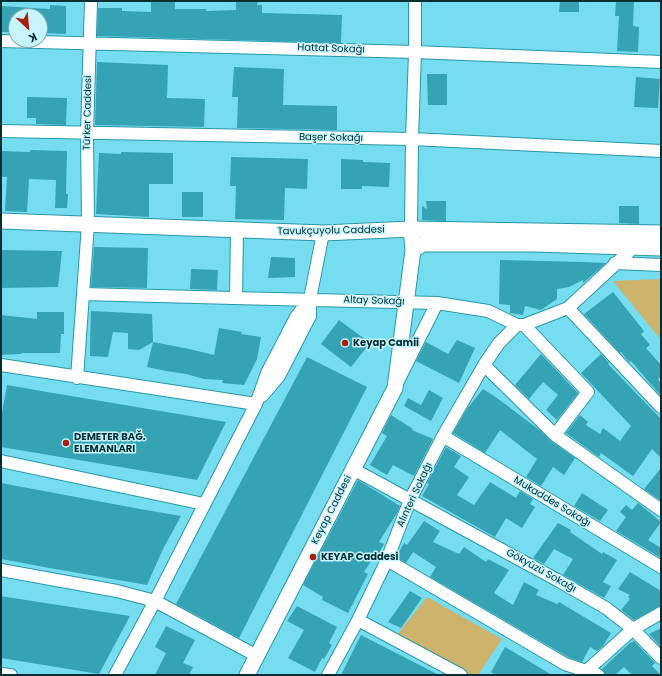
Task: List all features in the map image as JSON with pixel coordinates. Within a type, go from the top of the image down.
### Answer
[{"type":"main road","name":"Tavukçuyolu Caddesi","points":[[1,221],[323,233],[411,229],[661,233]]},
{"type":"main road","name":"Keyap Caddesi","points":[[247,675],[395,388],[413,250],[411,229]]},
{"type":"main road","points":[[413,250],[423,244],[534,244],[661,248]]},
{"type":"street","name":"Türker Caddesi","points":[[77,378],[88,224],[87,133],[91,1]]},
{"type":"street","points":[[411,229],[415,1]]},
{"type":"street","name":"Hattat Sokağı","points":[[1,41],[415,52],[661,62]]},
{"type":"street","name":"Başer Sokağı","points":[[1,131],[412,139],[661,151]]},
{"type":"street","points":[[236,298],[237,230]]},
{"type":"street","points":[[115,675],[155,601],[256,404],[279,376],[310,316],[310,299],[323,233]]},
{"type":"street","points":[[555,435],[588,392],[520,325],[568,308],[634,247]]},
{"type":"street","points":[[615,263],[661,265]]},
{"type":"street","name":"Altay Sokağı","points":[[83,294],[437,303],[488,312],[520,325]]},
{"type":"street","name":"Keyap Caddesi","points":[[395,388],[437,303]]},
{"type":"street","points":[[568,308],[661,407]]},
{"type":"street","name":"Alınteri Sokağı","points":[[328,675],[358,620],[387,560],[410,500],[443,436],[484,365],[499,343],[520,325]]},
{"type":"street","points":[[484,365],[555,435],[661,510]]},
{"type":"street","points":[[1,366],[256,404]]},
{"type":"street","name":"Mukaddes Sokağı","points":[[443,436],[661,568]]},
{"type":"street","points":[[1,460],[204,504]]},
{"type":"street","name":"Gökyüzü Sokağı","points":[[353,469],[606,608],[633,629],[661,658]]},
{"type":"street","points":[[387,560],[565,664],[588,674],[633,629],[661,613]]},
{"type":"street","points":[[1,570],[117,591],[155,601],[257,656]]},
{"type":"street","points":[[358,620],[461,675]]},
{"type":"street","points":[[1,674],[11,675]]},
{"type":"shaded area","points":[[661,279],[661,340],[613,281]]},
{"type":"shaded area","points":[[427,597],[502,639],[478,675],[468,675],[396,636]]},
{"type":"building","points":[[151,1],[175,1],[175,9],[206,9],[206,11],[236,10],[236,1],[258,1],[257,5],[262,5],[262,13],[342,15],[341,43],[97,36],[98,8],[122,8],[122,11],[151,12]]},
{"type":"building","points":[[560,1],[579,1],[579,12],[559,12]]},
{"type":"building","points":[[616,1],[634,1],[633,26],[639,27],[638,52],[617,51],[619,16],[615,16]]},
{"type":"building","points":[[50,5],[66,6],[66,34],[48,33],[48,9],[50,9]]},
{"type":"building","points":[[1,6],[34,8],[8,8],[8,32],[1,32]]},
{"type":"building","points":[[97,62],[168,65],[167,98],[205,99],[204,127],[95,125]]},
{"type":"building","points":[[234,67],[284,69],[283,105],[337,106],[337,130],[237,128],[238,97],[232,97]]},
{"type":"building","points":[[427,74],[447,74],[447,105],[428,105]]},
{"type":"building","points":[[636,77],[660,79],[658,108],[634,107]]},
{"type":"building","points":[[27,97],[67,98],[66,125],[36,124],[36,118],[27,118]]},
{"type":"building","points":[[30,150],[67,151],[67,208],[55,208],[56,180],[29,179],[27,212],[5,211],[7,177],[1,177],[1,151],[30,152]]},
{"type":"building","points":[[121,152],[173,153],[173,184],[149,184],[149,217],[96,214],[99,153],[121,154]]},
{"type":"building","points":[[231,157],[308,159],[307,189],[285,188],[284,220],[235,219],[236,186],[230,186]]},
{"type":"building","points":[[341,159],[363,160],[363,162],[390,163],[389,187],[362,186],[362,189],[341,189]]},
{"type":"building","points":[[182,192],[203,192],[203,217],[182,217]]},
{"type":"building","points":[[426,201],[446,201],[446,221],[422,220],[422,206],[427,209]]},
{"type":"building","points":[[619,206],[639,206],[639,224],[619,223]]},
{"type":"building","points":[[94,247],[148,248],[147,288],[91,287]]},
{"type":"building","points":[[1,250],[62,251],[58,287],[1,288]]},
{"type":"building","points":[[271,257],[295,258],[295,277],[268,278]]},
{"type":"building","points":[[500,260],[606,263],[583,283],[583,280],[569,287],[557,289],[557,299],[541,310],[525,306],[523,315],[510,313],[510,305],[499,304]]},
{"type":"building","points":[[191,269],[218,270],[217,290],[190,289]]},
{"type":"building","points":[[613,292],[644,331],[641,334],[650,345],[646,348],[661,365],[661,377],[658,379],[661,384],[661,396],[631,361],[629,362],[621,352],[620,353],[584,314]]},
{"type":"building","points":[[91,311],[152,314],[153,342],[139,350],[128,349],[128,333],[113,332],[108,357],[90,356]]},
{"type":"building","points":[[37,312],[64,312],[64,334],[61,334],[60,353],[22,353],[1,355],[1,315],[37,319]]},
{"type":"building","name":"Keyap Camii","points":[[339,320],[370,343],[351,367],[321,344]]},
{"type":"building","points":[[219,328],[242,332],[241,334],[261,337],[257,359],[244,385],[222,383],[223,380],[204,379],[147,367],[153,342],[214,355]]},
{"type":"building","points":[[457,340],[475,348],[459,383],[416,361],[426,342],[448,354]]},
{"type":"building","points":[[541,354],[578,393],[557,420],[546,410],[558,395],[543,382],[529,399],[515,385]]},
{"type":"building","points":[[601,354],[609,363],[608,364],[661,419],[661,458],[652,449],[633,476],[601,453],[599,457],[566,433],[580,415],[588,422],[586,425],[600,434],[603,428],[620,441],[631,426],[581,373]]},
{"type":"building","points":[[307,357],[367,387],[239,638],[176,604]]},
{"type":"building","points":[[7,385],[226,422],[197,480],[1,447],[1,419]]},
{"type":"building","points":[[483,389],[497,398],[575,458],[564,475],[553,467],[541,486],[526,477],[537,459],[500,430],[485,453],[453,433],[467,409]]},
{"type":"building","points":[[429,390],[443,398],[431,421],[404,406],[408,398],[421,405]]},
{"type":"building","points":[[391,415],[413,429],[412,430],[433,439],[414,476],[393,465],[387,475],[370,465],[387,436],[382,433]]},
{"type":"building","points":[[446,447],[461,456],[454,467],[469,477],[457,495],[474,505],[490,482],[516,498],[520,491],[533,499],[530,504],[535,507],[522,528],[506,518],[495,537],[422,496],[429,484],[427,483]]},
{"type":"building","points":[[661,468],[661,501],[644,489]]},
{"type":"building","points":[[358,480],[400,506],[379,542],[384,544],[376,559],[373,558],[364,572],[368,574],[348,613],[322,600],[323,597],[303,585]]},
{"type":"building","points":[[1,483],[181,516],[163,549],[147,585],[55,569],[1,559]]},
{"type":"building","points":[[582,493],[608,510],[600,521],[574,506]]},
{"type":"building","points":[[638,503],[661,522],[648,540],[661,548],[661,558],[616,531],[626,517],[620,512],[626,505],[632,510]]},
{"type":"building","points":[[424,521],[440,531],[433,542],[459,554],[464,547],[486,562],[488,559],[509,570],[494,593],[513,605],[524,582],[539,590],[536,595],[557,604],[559,602],[611,633],[603,646],[597,651],[590,647],[582,662],[568,657],[430,577],[436,567],[413,552],[406,563],[396,557],[404,543],[407,545]]},
{"type":"building","points":[[558,523],[571,530],[570,532],[602,554],[603,552],[617,560],[603,582],[611,586],[604,598],[563,575],[573,559],[554,549],[544,564],[533,558]]},
{"type":"building","points":[[630,572],[661,591],[661,606],[634,620],[621,610],[630,599],[628,597],[630,595],[618,589]]},
{"type":"building","points":[[410,591],[422,598],[401,628],[388,622]]},
{"type":"building","points":[[1,596],[130,616],[99,674],[1,658]]},
{"type":"building","points":[[297,606],[337,627],[329,643],[332,645],[324,659],[322,658],[315,672],[288,658],[304,630],[287,621]]},
{"type":"building","points":[[166,626],[195,640],[183,663],[193,667],[189,675],[155,675],[166,653],[155,647]]},
{"type":"building","points":[[661,628],[661,647],[649,634]]},
{"type":"building","points":[[361,635],[439,675],[341,675]]},
{"type":"building","points":[[634,641],[655,663],[652,666],[661,675],[632,675],[624,667],[615,675],[605,675],[602,669]]},
{"type":"building","points":[[505,647],[552,675],[496,675],[491,672]]},
{"type":"place","name":"Keyap Camii","points":[[345,343]]},
{"type":"place","name":"DEMETER BAĞ. ELEMANLARI","points":[[66,443]]},
{"type":"place","name":"KEYAP Caddesi","points":[[313,557]]}]
